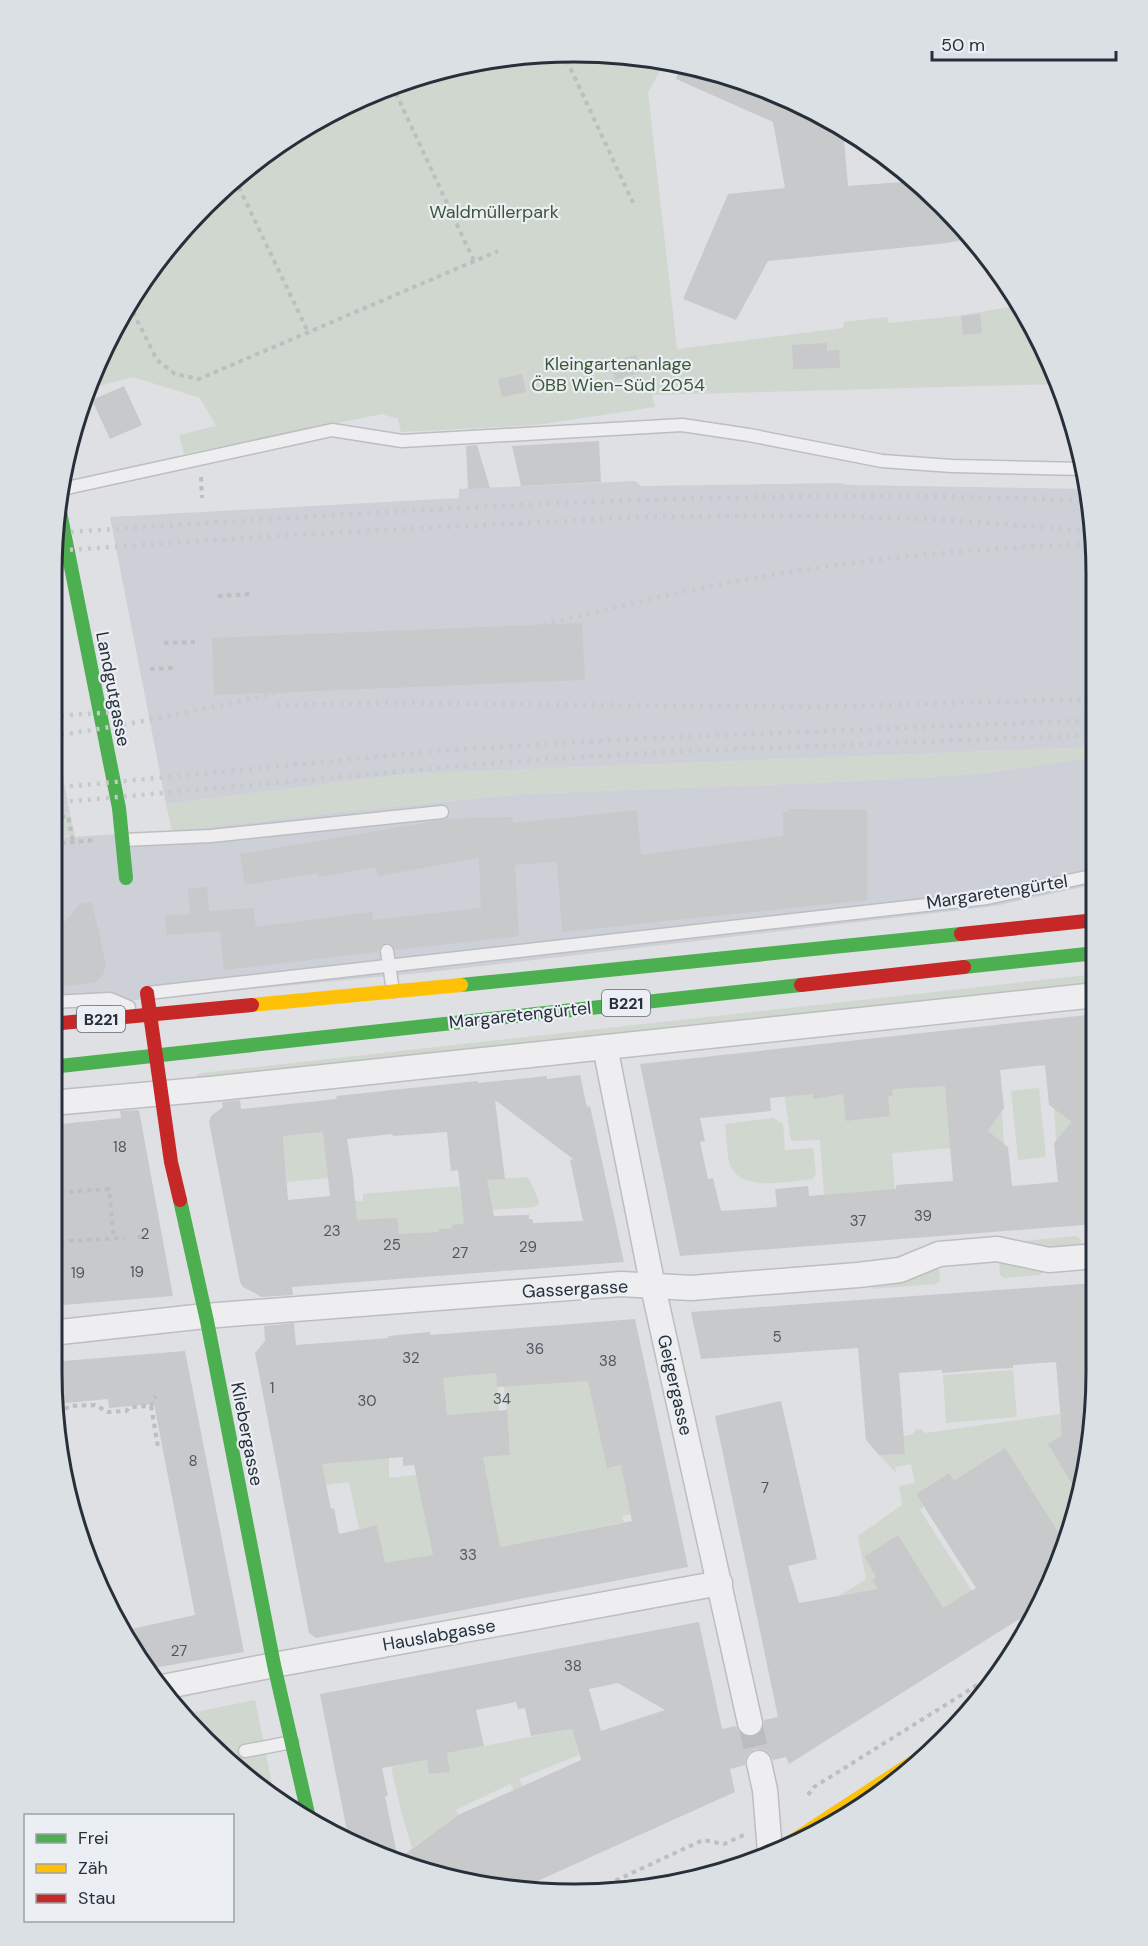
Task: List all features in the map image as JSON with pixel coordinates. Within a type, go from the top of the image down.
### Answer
[{"type":"main road","name":"Landgutgasse","points":[[64,531],[119,808],[126,878]]},
{"type":"main road","points":[[995,930],[1085,907]]},
{"type":"main road","name":"Margaretengürtel","points":[[62,1023],[393,992],[1086,921]]},
{"type":"main road","name":"Margaretengürtel","points":[[62,1065],[1086,954]]},
{"type":"main road","points":[[147,993],[156,1055]]},
{"type":"main road","name":"Kliebergasse","points":[[156,1055],[171,1161],[205,1316],[274,1665],[307,1809]]},
{"type":"main road","points":[[844,1807],[869,1791]]},
{"type":"street","points":[[62,1102],[1086,996]]},
{"type":"street","name":"Geigergasse","points":[[605,1047],[653,1287],[750,1723]]},
{"type":"street","name":"Gassergasse","points":[[62,1332],[205,1316],[621,1284],[691,1288],[858,1275],[900,1270],[939,1254],[997,1249],[1049,1260],[1086,1257]]},
{"type":"street","name":"Hauslabgasse","points":[[169,1686],[720,1583]]},
{"type":"street","points":[[759,1762],[769,1823],[770,1845]]},
{"type":"lane","points":[[69,487],[332,430],[402,441],[682,425],[749,435],[882,461],[952,466],[1076,469]]},
{"type":"lane","points":[[122,840],[211,836],[442,812]]},
{"type":"lane","name":"Margaretengürtel","points":[[147,993],[987,898],[1086,877]]},
{"type":"lane","points":[[387,951],[393,992]]},
{"type":"lane","name":"Margaretengürtel","points":[[62,1001],[110,999],[150,1015]]},
{"type":"lane","points":[[245,1750],[293,1742]]},
{"type":"path","points":[[568,62],[634,205]]},
{"type":"path","points":[[396,94],[474,261]]},
{"type":"path","points":[[239,187],[309,334]]},
{"type":"path","points":[[133,313],[157,360],[175,374],[199,379],[309,334],[498,251]]},
{"type":"path","points":[[218,596],[251,594]]},
{"type":"path","points":[[164,643],[195,642]]},
{"type":"path","points":[[150,669],[173,668]]},
{"type":"path","points":[[62,817],[68,816],[73,841]]},
{"type":"path","points":[[62,843],[122,840]]},
{"type":"path","points":[[62,1192],[109,1189],[114,1239]]},
{"type":"path","points":[[138,1236],[146,1236]]},
{"type":"path","points":[[62,1241],[124,1238]]},
{"type":"path","points":[[156,1396],[151,1406],[158,1447]]},
{"type":"path","points":[[63,1411],[69,1406],[95,1405],[108,1412],[126,1411],[130,1407],[151,1406]]},
{"type":"path","points":[[804,1801],[814,1787],[983,1682]]},
{"type":"path","points":[[611,1883],[703,1840],[724,1844],[769,1823]]},
{"type":"shaded area","points":[[635,481],[641,486],[841,483],[849,485],[1079,489],[1086,574],[1086,747],[408,774],[166,804],[110,517],[459,498],[459,489]]},
{"type":"shaded area","points":[[1086,758],[1086,886],[995,906],[430,972],[62,1007],[62,837],[172,831],[522,794],[838,782],[978,774]]},
{"type":"shaded area","points":[[62,771],[70,813],[62,814]]},
{"type":"green space","name":"Waldmüllerpark","points":[[574,62],[661,69],[648,92],[677,349],[843,328],[844,322],[887,317],[889,323],[958,316],[1011,307],[1034,347],[1049,384],[652,395],[655,407],[537,425],[401,432],[398,419],[382,414],[184,454],[179,435],[216,426],[200,398],[133,377],[98,386],[114,347],[130,318],[167,262],[212,212],[262,167],[289,148],[347,114],[409,89],[474,71],[540,63]]},
{"type":"green space","points":[[1086,747],[1086,758],[978,774],[838,782],[522,794],[172,831],[166,804],[408,774]]},
{"type":"green space","points":[[70,813],[75,835],[62,837],[62,814]]},
{"type":"green space","points":[[1086,975],[1086,985],[202,1080],[198,1079],[197,1075]]},
{"type":"green space","points":[[944,1074],[951,1148],[892,1153],[895,1194],[824,1195],[820,1140],[791,1141],[784,1092],[813,1094],[814,1099],[826,1092],[893,1096],[892,1089],[887,1089],[908,1083],[909,1088],[915,1088],[914,1083]]},
{"type":"green space","points":[[1039,1088],[1046,1157],[1018,1160],[1011,1091]]},
{"type":"green space","points":[[1054,1108],[1085,1113],[1056,1140]]},
{"type":"green space","points":[[1002,1111],[1004,1144],[978,1145]]},
{"type":"green space","points":[[773,1118],[783,1124],[785,1150],[813,1148],[816,1174],[812,1179],[780,1183],[756,1182],[745,1180],[731,1167],[727,1152],[725,1124]]},
{"type":"green space","points":[[329,1131],[328,1178],[287,1182],[283,1136]]},
{"type":"green space","points":[[528,1177],[539,1201],[538,1205],[489,1210],[491,1228],[452,1225],[452,1228],[439,1229],[439,1232],[358,1239],[355,1201],[363,1201],[363,1194],[459,1186],[461,1198],[481,1195],[487,1180]]},
{"type":"green space","points":[[1076,1236],[1081,1240],[1081,1248],[1077,1252],[1023,1247],[1023,1241]]},
{"type":"green space","points":[[999,1257],[1044,1271],[1040,1275],[1004,1278],[1000,1275]]},
{"type":"green space","points":[[938,1263],[940,1281],[936,1284],[874,1289],[871,1286],[877,1280]]},
{"type":"green space","points":[[587,1368],[621,1465],[631,1514],[622,1516],[624,1522],[500,1547],[490,1496],[424,1508],[434,1560],[388,1569],[363,1548],[381,1544],[377,1525],[359,1529],[349,1482],[326,1485],[321,1461],[389,1458],[389,1478],[416,1475],[488,1486],[485,1467],[450,1460],[510,1455],[504,1386]]},
{"type":"green space","points":[[1013,1370],[1017,1417],[946,1423],[943,1375]]},
{"type":"green space","points":[[496,1373],[499,1411],[446,1415],[443,1378]]},
{"type":"green space","points":[[1060,1414],[1061,1419],[1079,1423],[1049,1444],[1074,1486],[1058,1541],[1049,1546],[1005,1448],[973,1469],[994,1503],[975,1515],[948,1473],[916,1494],[924,1507],[920,1510],[972,1591],[933,1620],[898,1535],[864,1558],[876,1577],[872,1580],[905,1621],[839,1596],[866,1579],[858,1536],[902,1505],[899,1486],[915,1483],[911,1464],[895,1467],[896,1473],[879,1455],[905,1454],[904,1436],[913,1434],[916,1429],[921,1429],[925,1433]]},
{"type":"green space","points":[[255,1700],[272,1786],[236,1757],[192,1713]]},
{"type":"green space","points":[[572,1729],[579,1755],[519,1779],[523,1786],[514,1790],[510,1784],[456,1810],[458,1815],[412,1848],[391,1767],[427,1760],[429,1774],[450,1772],[447,1753]]},
{"type":"building","points":[[678,72],[739,89],[801,114],[830,130],[844,139],[848,186],[904,182],[963,240],[768,261],[736,320],[683,299],[728,194],[785,188],[773,122],[676,79]]},
{"type":"building","points":[[980,314],[982,333],[963,335],[961,316]]},
{"type":"building","points":[[827,343],[827,351],[839,350],[840,368],[793,369],[792,345]]},
{"type":"building","points":[[636,355],[640,373],[615,380],[610,362]]},
{"type":"building","points":[[522,374],[526,392],[502,397],[498,379]]},
{"type":"building","points":[[124,386],[142,425],[110,439],[93,400]]},
{"type":"building","points":[[599,441],[601,482],[521,486],[512,446]]},
{"type":"building","points":[[477,445],[490,488],[468,489],[466,446]]},
{"type":"building","points":[[582,623],[585,680],[214,695],[212,638]]},
{"type":"building","points":[[788,809],[867,810],[867,900],[562,932],[557,862],[515,865],[519,936],[395,950],[393,945],[386,943],[381,945],[377,952],[224,970],[220,931],[167,935],[165,915],[190,914],[188,889],[207,887],[209,911],[253,908],[256,927],[372,912],[373,920],[481,908],[479,858],[378,876],[376,867],[319,877],[318,873],[245,885],[240,854],[447,819],[512,817],[513,823],[637,810],[641,855],[783,836],[783,812],[788,812]]},
{"type":"building","points":[[92,902],[106,966],[102,977],[94,983],[62,986],[62,924],[80,904]]},
{"type":"building","points":[[1086,1015],[1086,1225],[680,1256],[640,1064]],"holes":[[[1045,1065],[1049,1105],[1072,1122],[1054,1143],[1058,1182],[1012,1186],[1008,1147],[988,1131],[1004,1108],[1000,1070]],[[945,1086],[953,1181],[896,1185],[896,1189],[809,1196],[808,1186],[775,1189],[777,1207],[721,1211],[713,1178],[708,1179],[700,1142],[705,1141],[700,1118],[771,1111],[770,1098],[813,1094],[813,1099],[843,1094],[846,1121],[890,1116],[888,1096],[893,1096],[892,1089]]]},
{"type":"building","points":[[580,1075],[587,1107],[590,1106],[624,1262],[292,1287],[293,1295],[262,1297],[243,1287],[240,1282],[209,1122],[211,1116],[223,1107],[222,1102],[240,1100],[241,1109],[478,1081],[478,1083],[547,1076],[547,1079]],"holes":[[[495,1100],[573,1159],[570,1160],[583,1221],[533,1223],[529,1215],[494,1216],[487,1180],[505,1179]],[[323,1132],[330,1196],[288,1200],[283,1136]],[[447,1132],[451,1171],[458,1170],[464,1224],[439,1229],[439,1232],[399,1234],[397,1218],[357,1220],[347,1139],[392,1134],[393,1136]]]},
{"type":"building","points":[[139,1110],[173,1296],[62,1305],[62,1124],[121,1118],[120,1111]]},
{"type":"building","points":[[1086,1284],[1085,1406],[1073,1486],[1048,1444],[1062,1435],[1056,1362],[1013,1365],[1013,1368],[942,1373],[942,1370],[899,1373],[905,1454],[879,1455],[866,1440],[858,1348],[701,1359],[691,1312]]},
{"type":"building","points":[[635,1319],[688,1567],[316,1638],[309,1633],[255,1353],[265,1341],[264,1326],[294,1323],[296,1345],[389,1338],[388,1336],[430,1332],[430,1335]],"holes":[[[496,1373],[497,1387],[588,1381],[607,1468],[621,1465],[632,1521],[500,1547],[483,1457],[510,1455],[507,1410],[447,1415],[443,1378]],[[403,1457],[403,1466],[414,1465],[433,1555],[385,1563],[377,1525],[339,1534],[334,1508],[331,1509],[322,1464]]]},
{"type":"building","points":[[185,1351],[244,1652],[156,1668],[148,1657],[131,1629],[195,1615],[154,1404],[109,1408],[108,1399],[63,1403],[62,1361]]},
{"type":"building","points":[[781,1401],[817,1559],[788,1566],[799,1603],[878,1589],[872,1580],[876,1577],[864,1557],[898,1535],[943,1608],[976,1588],[916,1494],[949,1473],[954,1481],[1005,1448],[1060,1535],[1034,1599],[1025,1615],[789,1764],[786,1757],[773,1760],[764,1750],[755,1749],[749,1753],[745,1765],[730,1769],[735,1792],[534,1882],[474,1875],[404,1855],[458,1815],[581,1760],[572,1729],[531,1736],[525,1708],[518,1709],[516,1702],[476,1710],[484,1746],[447,1753],[450,1772],[429,1774],[427,1760],[382,1768],[388,1796],[385,1796],[397,1852],[347,1832],[320,1694],[699,1622],[722,1729],[736,1726],[745,1736],[754,1737],[763,1728],[764,1720],[778,1717],[715,1416]],"holes":[[[618,1683],[665,1710],[601,1731],[589,1689]]]},
{"type":"tunnel","points":[[750,1723],[759,1763]]},
{"type":"railway","points":[[64,532],[311,516],[700,498],[829,496],[1081,501]]},
{"type":"railway","points":[[63,550],[290,535],[640,517],[839,516],[947,520],[1084,531]]},
{"type":"railway","points":[[62,734],[211,707],[603,610],[733,582],[836,565],[940,553],[1085,544]]},
{"type":"railway","points":[[277,705],[392,703],[815,707],[1086,699]]},
{"type":"railway","points":[[62,715],[118,712]]},
{"type":"railway","points":[[62,787],[449,750],[630,739],[1086,720]]},
{"type":"railway","points":[[62,802],[505,762],[663,752],[1086,735]]},
{"type":"traffic: fast","points":[[64,531],[119,808],[126,878]]},
{"type":"traffic: fast","points":[[461,985],[961,934]]},
{"type":"traffic: fast","points":[[964,967],[1086,954]]},
{"type":"traffic: fast","points":[[62,1066],[801,985]]},
{"type":"traffic: fast","points":[[180,1200],[207,1321],[274,1665],[307,1809]]},
{"type":"traffic: slow","points":[[252,1005],[461,985]]},
{"type":"traffic: slow","points":[[844,1807],[869,1791]]},
{"type":"traffic: jam","points":[[961,934],[1086,921]]},
{"type":"traffic: jam","points":[[801,985],[964,967]]},
{"type":"traffic: jam","points":[[147,993],[171,1162],[180,1200]]},
{"type":"traffic: jam","points":[[62,1023],[252,1005]]},
{"type":"park label","name":"Kleingartenanlage ÖBB Wien-Süd 2054","points":[[618,374]]}]
